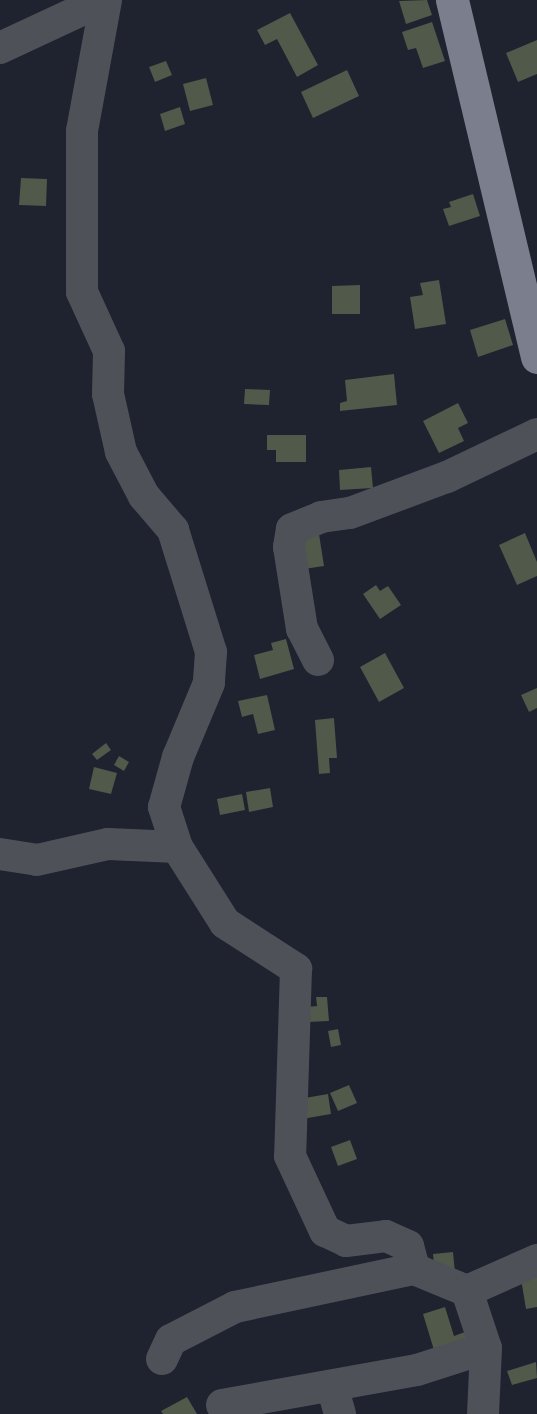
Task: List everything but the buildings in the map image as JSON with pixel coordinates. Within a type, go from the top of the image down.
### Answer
[{"type":"main road","points":[[452,0],[537,357]]},
{"type":"street","points":[[0,48],[104,0]]},
{"type":"street","points":[[104,0],[82,131],[82,292],[109,351],[108,394],[122,452],[144,496],[173,530],[211,652],[209,683],[178,757],[164,807],[177,847],[225,923],[296,969],[290,1156],[325,1231],[346,1241],[386,1236],[408,1246],[414,1269]]},
{"type":"street","points":[[318,660],[302,629],[289,547],[292,530],[321,517],[350,513],[447,477],[537,434]]},
{"type":"street","points":[[0,854],[37,860],[108,844],[177,847]]},
{"type":"street","points":[[162,1359],[171,1340],[235,1307],[414,1269],[468,1291],[537,1260]]},
{"type":"street","points":[[468,1291],[486,1348],[483,1414]]},
{"type":"street","points":[[222,1405],[336,1400],[417,1370],[486,1348]]}]
